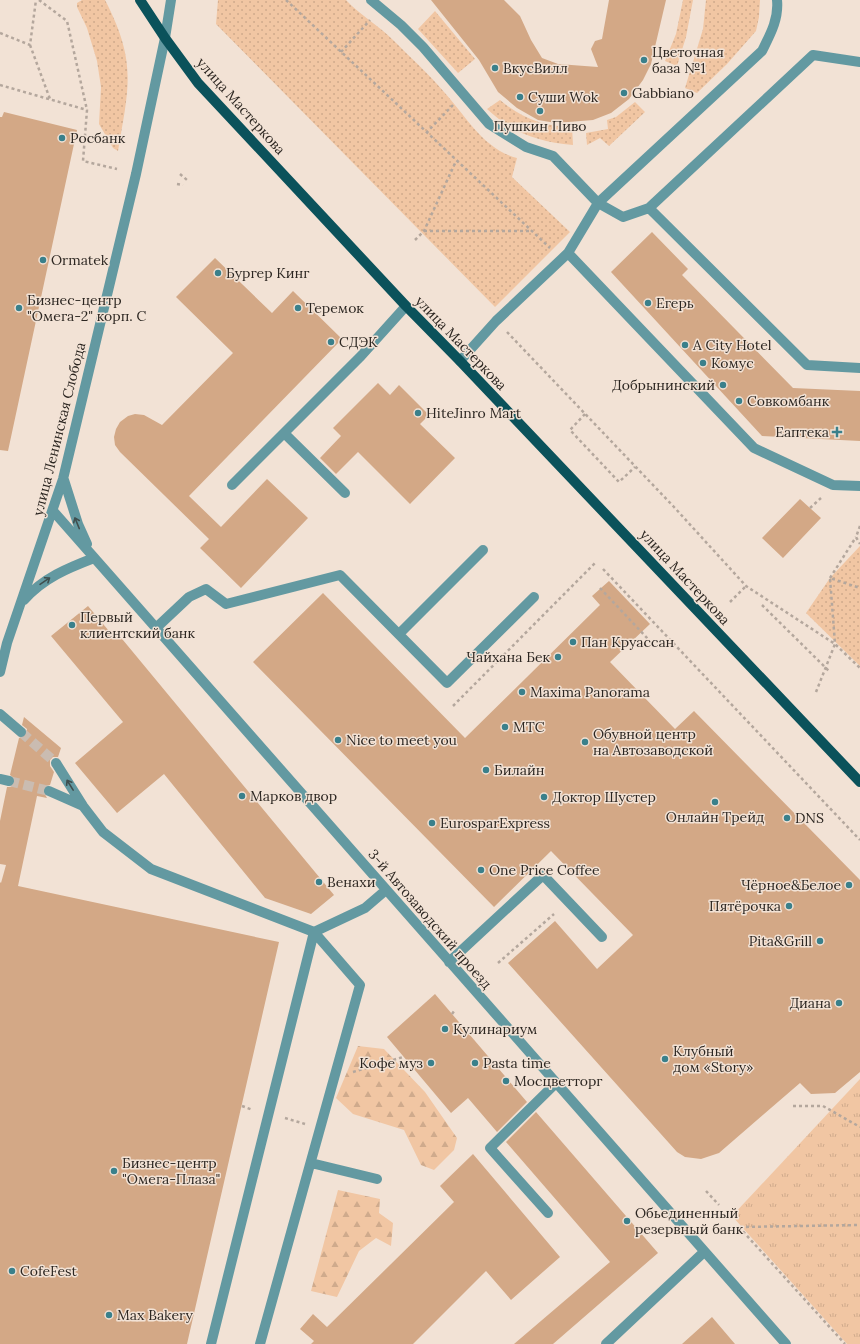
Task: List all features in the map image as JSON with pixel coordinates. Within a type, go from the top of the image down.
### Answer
[{"type":"main road","name":"улица Мастеркова","points":[[140,0],[165,38],[198,83],[406,306],[860,782]]},
{"type":"street","name":"улица Ленинская Слобода","points":[[0,672],[18,608],[54,512],[63,479],[130,198],[165,38],[171,0]]},
{"type":"street","points":[[371,0],[401,24],[489,124],[526,147],[553,156],[598,203],[623,217],[649,208],[813,55],[860,62]]},
{"type":"street","points":[[460,361],[496,321],[565,256],[598,203],[762,51],[773,31],[778,8],[777,0]]},
{"type":"street","points":[[649,208],[807,365],[860,368]]},
{"type":"street","points":[[565,256],[754,448],[833,485],[860,486]]},
{"type":"street","points":[[232,485],[361,356],[406,306]]},
{"type":"street","points":[[284,433],[345,493]]},
{"type":"street","points":[[18,608],[34,588],[48,578],[94,558],[78,524],[63,479]]},
{"type":"street","name":"3-й Автозаводский проезд","points":[[54,512],[786,1344]]},
{"type":"street","points":[[399,634],[484,550]]},
{"type":"street","points":[[156,628],[189,597],[206,589],[226,604],[340,575],[447,683],[534,598]]},
{"type":"street","points":[[0,714],[21,732]]},
{"type":"street","points":[[56,763],[83,806],[103,832],[151,869],[314,932],[360,985],[260,1344]]},
{"type":"street","points":[[49,791],[83,806]]},
{"type":"street","points":[[449,962],[543,875],[602,936]]},
{"type":"street","points":[[314,932],[365,908],[386,890]]},
{"type":"street","points":[[211,1344],[314,932]]},
{"type":"street","points":[[548,1213],[490,1148],[556,1084]]},
{"type":"street","points":[[311,1163],[377,1179]]},
{"type":"street","points":[[606,1344],[704,1252]]},
{"type":"path","points":[[36,0],[30,45],[51,99]]},
{"type":"path","points":[[39,0],[67,21],[88,110],[83,161],[117,169]]},
{"type":"path","points":[[286,0],[530,230],[565,256]]},
{"type":"path","points":[[341,52],[380,8]]},
{"type":"path","points":[[0,32],[30,45]]},
{"type":"path","points":[[0,85],[88,110]]},
{"type":"path","points":[[426,133],[447,110]]},
{"type":"path","points":[[415,240],[424,231],[456,161]]},
{"type":"path","points":[[180,174],[188,180]]},
{"type":"path","points":[[177,184],[184,186]]},
{"type":"path","points":[[424,231],[530,230]]},
{"type":"path","points":[[496,321],[586,414],[746,586],[835,644],[860,668]]},
{"type":"path","points":[[586,414],[570,430],[594,456],[619,482],[636,467]]},
{"type":"path","points":[[816,692],[835,644],[830,578],[856,536],[860,526]]},
{"type":"path","points":[[856,536],[860,544]]},
{"type":"path","points":[[453,706],[596,562]]},
{"type":"path","points":[[603,569],[860,840]]},
{"type":"path","points":[[830,578],[860,588]]},
{"type":"path","points":[[730,602],[746,586]]},
{"type":"path","points":[[600,588],[648,639]]},
{"type":"path","points":[[762,605],[830,672]]},
{"type":"path","points":[[498,963],[554,914]]},
{"type":"path","points":[[452,1014],[456,1010]]},
{"type":"path","points":[[334,1078],[403,1057]]},
{"type":"path","points":[[793,1106],[823,1106],[860,1127]]},
{"type":"path","points":[[706,1191],[719,1205]]},
{"type":"path","points":[[845,1344],[740,1227],[860,1225]]},
{"type":"green space","points":[[82,0],[105,0],[122,41],[128,74],[125,109],[118,151],[113,148],[99,124],[101,87],[97,61],[87,28],[77,7],[77,3]]},
{"type":"green space","points":[[218,0],[346,0],[387,35],[438,85],[476,131],[494,147],[505,154],[517,158],[512,177],[570,232],[495,307],[216,24]]},
{"type":"green space","points":[[683,0],[693,0],[686,37],[677,66],[665,61],[676,34]]},
{"type":"green space","points":[[706,0],[760,0],[759,17],[756,31],[727,64],[697,93],[685,88],[703,29]]},
{"type":"green space","points":[[435,11],[475,59],[458,73],[418,29]]},
{"type":"green space","points":[[500,100],[516,112],[533,120],[562,127],[572,127],[573,145],[537,139],[506,124],[487,109]]},
{"type":"green space","points":[[635,102],[645,112],[609,146],[600,138],[587,145],[586,133],[608,129],[607,120],[616,117]]},
{"type":"green space","points":[[860,546],[860,666],[806,613],[830,578]]},
{"type":"green space","points":[[358,1046],[384,1049],[425,1092],[457,1138],[454,1150],[434,1170],[421,1165],[404,1130],[353,1114],[336,1098]]},
{"type":"green space","points":[[860,1079],[860,1344],[847,1344],[732,1216]]},
{"type":"green space","points":[[338,1190],[380,1199],[379,1213],[393,1223],[391,1246],[376,1238],[359,1251],[337,1297],[311,1291]]},
{"type":"building","points":[[431,0],[504,0],[520,16],[531,40],[542,58],[558,64],[598,67],[591,49],[595,41],[602,39],[609,0],[666,0],[651,64],[643,80],[629,99],[611,113],[593,120],[556,123],[538,120],[517,108],[498,92],[479,60]]},
{"type":"building","name":"Бизнес-центр \"Омега-2\" корп. C","points":[[4,112],[77,130],[8,451],[0,450],[0,117],[2,117]]},
{"type":"building","points":[[652,232],[688,269],[682,275],[793,388],[860,391],[860,441],[762,436],[611,272]]},
{"type":"building","points":[[215,258],[272,313],[293,291],[342,339],[189,496],[221,527],[267,479],[308,518],[241,588],[200,548],[209,539],[120,452],[115,445],[114,437],[120,422],[128,416],[135,414],[144,415],[162,425],[233,353],[176,297]]},
{"type":"building","points":[[378,383],[390,395],[399,385],[429,415],[420,424],[455,458],[410,504],[358,452],[336,474],[320,458],[341,436],[333,428]]},
{"type":"building","points":[[800,499],[821,518],[783,558],[762,538]]},
{"type":"building","points":[[609,581],[650,624],[610,662],[675,729],[694,711],[860,880],[860,1072],[835,1093],[811,1094],[800,1083],[719,1153],[701,1159],[685,1157],[677,1152],[508,963],[555,921],[597,969],[633,935],[551,851],[494,907],[253,662],[323,593],[465,738],[600,605],[592,596]]},
{"type":"building","points":[[88,606],[114,637],[118,634],[334,895],[311,914],[265,898],[164,774],[117,813],[75,763],[123,722],[51,636]]},
{"type":"building","name":"Бизнес-центр \"Омега-Плаза\"","points":[[24,717],[61,748],[58,757],[53,757],[50,760],[50,766],[54,772],[50,785],[45,786],[43,791],[47,798],[37,796],[18,886],[279,942],[187,1344],[0,1344],[0,882],[1,883],[6,865],[0,864],[0,821],[7,787],[11,787],[15,783],[15,779],[10,775],[19,738],[24,738],[27,734],[27,729],[22,725]]},
{"type":"building","points":[[435,994],[527,1102],[497,1132],[468,1098],[451,1113],[387,1037]]},
{"type":"building","points":[[536,1112],[658,1253],[553,1344],[514,1344],[610,1262],[506,1142]]},
{"type":"building","points":[[473,1154],[560,1257],[511,1300],[486,1271],[413,1344],[311,1344],[314,1341],[300,1329],[313,1314],[327,1327],[454,1202],[440,1186]]},
{"type":"building","points":[[712,1317],[735,1344],[682,1344]]},
{"type":"tunnel","points":[[21,732],[56,763]]},
{"type":"tunnel","points":[[9,781],[49,791]]},
{"type":"place","name":"Цветочная база №1","points":[[644,60]]},
{"type":"place","name":"ВкусВилл","points":[[495,68]]},
{"type":"place","name":"Gabbiano","points":[[624,93]]},
{"type":"place","name":"Суши Wok","points":[[520,97]]},
{"type":"place","name":"Пушкин Пиво","points":[[540,111]]},
{"type":"place","name":"Росбанк","points":[[62,138]]},
{"type":"place","name":"Ormatek","points":[[43,260]]},
{"type":"place","name":"Бургер Кинг","points":[[218,273]]},
{"type":"place","name":"Егерь","points":[[648,303]]},
{"type":"place","name":"Бизнес-центр \"Омега-2\" корп. C","points":[[19,308]]},
{"type":"place","name":"Теремок","points":[[298,308]]},
{"type":"place","name":"СДЭК","points":[[331,342]]},
{"type":"place","name":"A City Hotel","points":[[685,345]]},
{"type":"place","name":"Комус","points":[[703,363]]},
{"type":"place","name":"Добрынинский","points":[[723,385]]},
{"type":"place","name":"Совкомбанк","points":[[739,401]]},
{"type":"place","name":"HiteJinro Mart","points":[[418,413]]},
{"type":"place","name":"Еаптека","points":[[837,432]]},
{"type":"place","name":"Первый клиентский банк","points":[[72,625]]},
{"type":"place","name":"Пан Круассан","points":[[573,642]]},
{"type":"place","name":"Чайхана Бек","points":[[558,657]]},
{"type":"place","name":"Maxima Panorama","points":[[522,692]]},
{"type":"place","name":"МТС","points":[[505,727]]},
{"type":"place","name":"Nice to meet you","points":[[338,740]]},
{"type":"place","name":"Обувной центр на Автозаводской","points":[[585,742]]},
{"type":"place","name":"Билайн","points":[[486,770]]},
{"type":"place","name":"Марков двор","points":[[242,796]]},
{"type":"place","name":"Доктор Шустер","points":[[544,797]]},
{"type":"place","name":"Онлайн Трейд","points":[[715,802]]},
{"type":"place","name":"DNS","points":[[787,818]]},
{"type":"place","name":"EurosparExpress","points":[[432,823]]},
{"type":"place","name":"One Price Coffee","points":[[481,870]]},
{"type":"place","name":"Венахи","points":[[319,882]]},
{"type":"place","name":"Чёрное&Белое","points":[[849,885]]},
{"type":"place","name":"Пятёрочка","points":[[789,906]]},
{"type":"place","name":"Pita&Grill","points":[[820,941]]},
{"type":"place","name":"Диана","points":[[839,1003]]},
{"type":"place","name":"Кулинариум","points":[[445,1029]]},
{"type":"place","name":"Клубный дом «Story»","points":[[665,1059]]},
{"type":"place","name":"Кофе муз","points":[[431,1063]]},
{"type":"place","name":"Pasta time","points":[[475,1063]]},
{"type":"place","name":"Мосцветторг","points":[[506,1081]]},
{"type":"place","name":"Бизнес-центр \"Омега-Плаза\"","points":[[114,1171]]},
{"type":"place","name":"Обьединенный резервный банк","points":[[627,1221]]},
{"type":"place","name":"CofeFest","points":[[12,1271]]},
{"type":"place","name":"Max Bakery","points":[[109,1315]]}]
